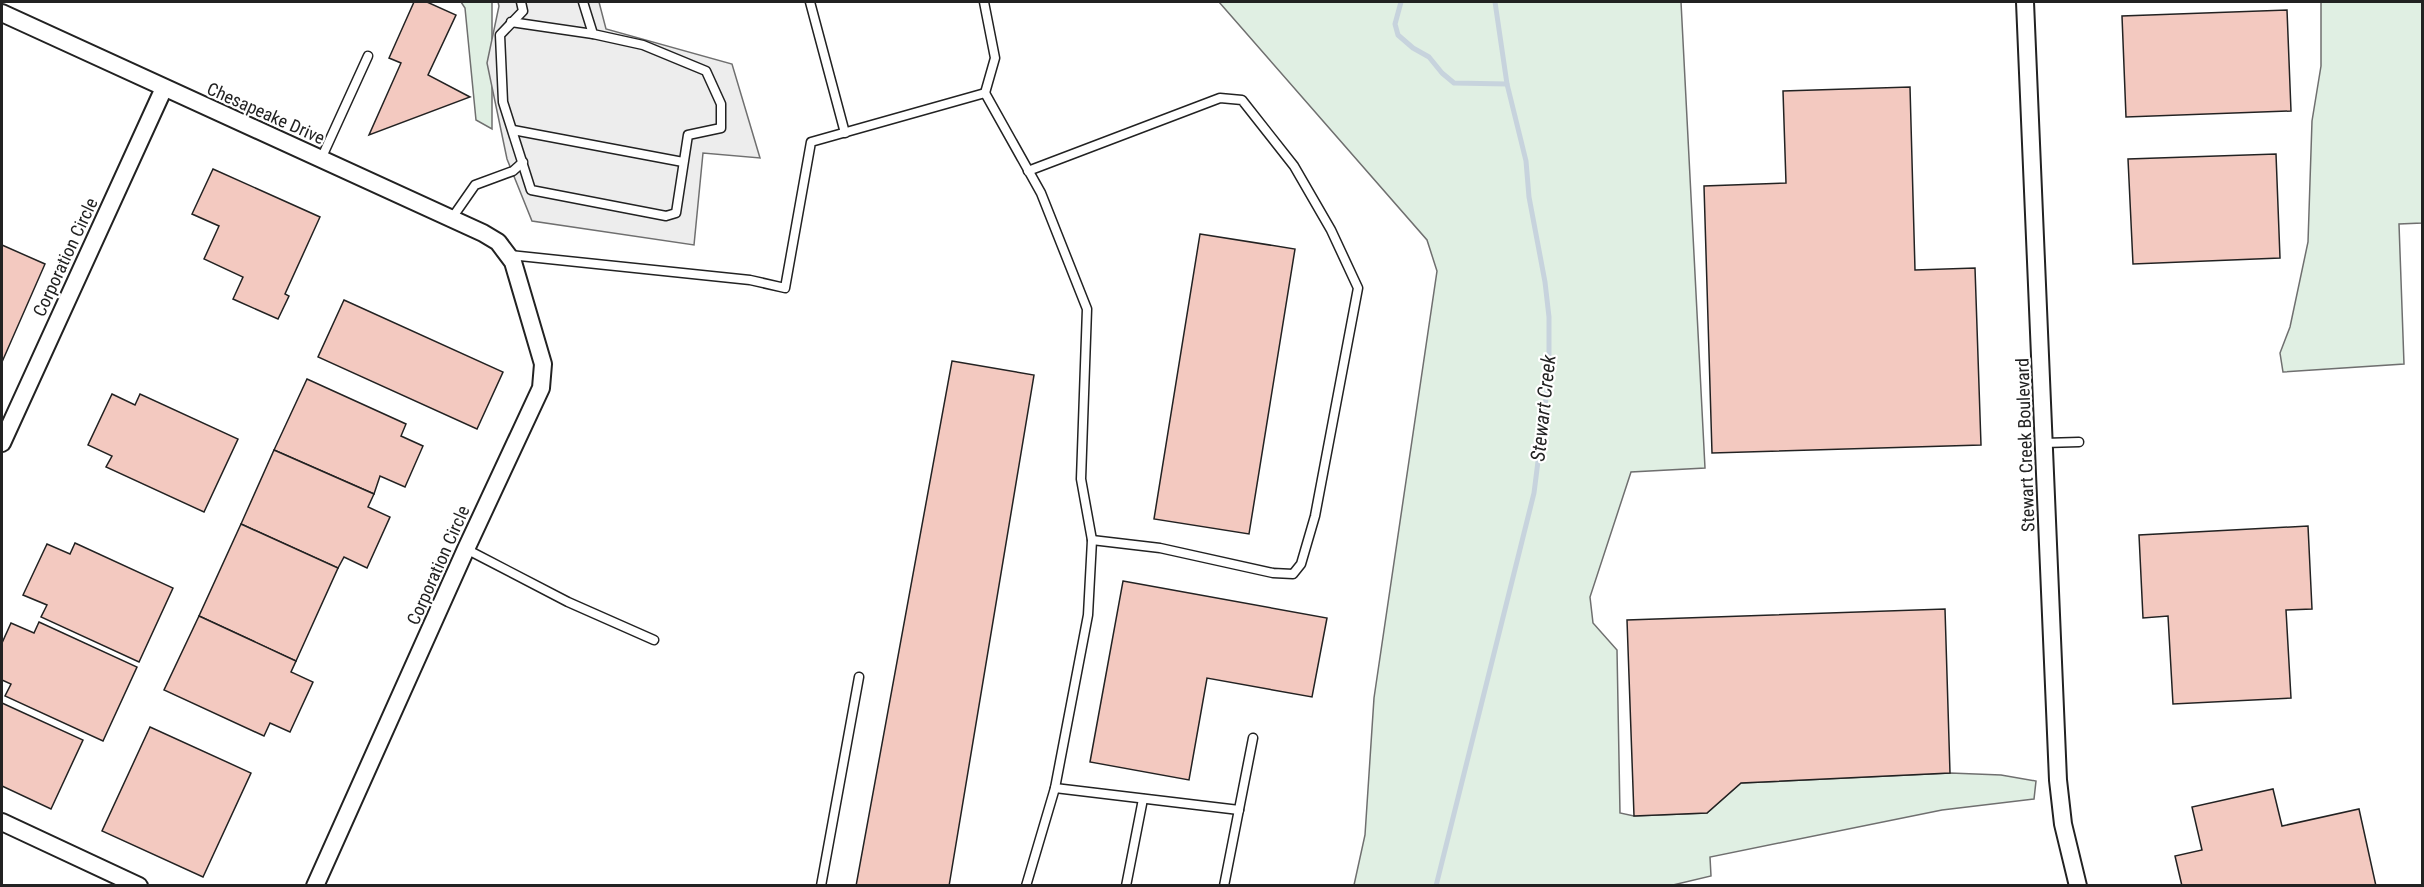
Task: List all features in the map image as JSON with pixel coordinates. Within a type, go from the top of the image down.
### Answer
[{"type":"street","name":"Stewart Creek Boulevard","points":[[2025,2],[2058,780],[2063,824],[2078,885]]},
{"type":"street","name":"Chesapeake Drive","points":[[2,13],[452,218],[498,242],[509,254]]},
{"type":"street","name":"Corporation Circle","points":[[2,443],[164,88]]},
{"type":"street","name":"Corporation Circle","points":[[315,885],[541,388],[543,364],[509,254]]},
{"type":"street","points":[[2,822],[139,885]]},
{"type":"lane","points":[[511,22],[593,34],[643,45],[706,71],[721,104],[721,129],[688,135],[682,162],[676,213],[666,216],[531,190],[503,102],[500,35],[511,22],[523,10],[521,2]]},
{"type":"lane","points":[[583,2],[593,34]]},
{"type":"lane","points":[[810,2],[845,133]]},
{"type":"lane","points":[[984,2],[994,58],[985,93],[1041,193],[1087,309],[1081,479],[1092,540],[1088,615],[1054,788],[1026,885]]},
{"type":"lane","points":[[321,159],[368,56]]},
{"type":"lane","points":[[509,254],[750,280],[785,288],[811,142],[985,93]]},
{"type":"lane","points":[[1028,171],[1220,98],[1242,100],[1294,166],[1331,230],[1358,288],[1315,516],[1301,564],[1293,574],[1273,573],[1160,548],[1092,540]]},
{"type":"lane","points":[[513,130],[682,162]]},
{"type":"lane","points":[[452,218],[475,186],[513,171],[523,162]]},
{"type":"lane","points":[[2044,443],[2079,442]]},
{"type":"lane","points":[[466,549],[568,602],[654,640]]},
{"type":"lane","points":[[821,885],[859,677]]},
{"type":"lane","points":[[1224,885],[1253,738]]},
{"type":"lane","points":[[1054,788],[1239,810]]},
{"type":"lane","points":[[1126,885],[1143,799]]},
{"type":"green space","points":[[461,2],[492,2],[492,129],[476,120],[465,8]]},
{"type":"green space","points":[[1219,2],[1681,2],[1705,468],[1631,472],[1590,597],[1593,623],[1617,650],[1620,813],[1634,816],[1707,813],[1741,783],[1950,773],[2001,775],[2036,781],[2034,799],[1942,810],[1710,857],[1711,876],[1673,885],[1354,885],[1365,835],[1374,698],[1437,271],[1427,240]]},
{"type":"green space","points":[[2321,2],[2422,2],[2422,223],[2399,224],[2404,364],[2283,372],[2280,353],[2290,327],[2308,242],[2312,121],[2321,66]]},
{"type":"shaded area","points":[[498,2],[599,2],[606,29],[732,64],[760,158],[703,153],[694,245],[532,221],[507,159],[487,63]]},
{"type":"building","points":[[414,2],[427,2],[456,15],[428,75],[470,97],[369,135],[401,63],[389,58]]},
{"type":"building","points":[[2287,10],[2291,111],[2126,117],[2122,16]]},
{"type":"building","points":[[1910,87],[1915,270],[1975,268],[1981,445],[1712,453],[1704,186],[1786,183],[1783,91]]},
{"type":"building","points":[[2276,154],[2280,258],[2133,264],[2128,159]]},
{"type":"building","points":[[213,169],[320,217],[285,294],[289,296],[278,319],[233,299],[243,277],[204,259],[219,226],[192,214]]},
{"type":"building","points":[[1200,234],[1295,249],[1249,534],[1154,519]]},
{"type":"building","points":[[2,245],[45,264],[2,362]]},
{"type":"building","points":[[344,300],[503,372],[477,429],[318,357]]},
{"type":"building","points":[[952,361],[1034,375],[949,886],[856,886]]},
{"type":"building","points":[[307,379],[406,424],[401,436],[423,446],[405,487],[380,476],[374,494],[274,450]]},
{"type":"building","points":[[112,394],[135,405],[140,394],[238,439],[204,512],[106,467],[112,456],[88,445]]},
{"type":"building","points":[[274,450],[374,494],[368,507],[390,517],[367,568],[344,557],[338,568],[241,524]]},
{"type":"building","points":[[241,524],[338,568],[296,661],[199,616]]},
{"type":"building","points":[[2308,526],[2312,609],[2286,610],[2291,698],[2173,704],[2168,616],[2143,618],[2139,535]]},
{"type":"building","points":[[75,543],[173,588],[139,662],[41,617],[47,605],[23,595],[47,544],[70,554]]},
{"type":"building","points":[[1123,581],[1327,618],[1312,697],[1207,678],[1189,780],[1090,762]]},
{"type":"building","points":[[1945,609],[1950,773],[1741,783],[1707,813],[1634,816],[1627,620]]},
{"type":"building","points":[[199,616],[296,661],[291,672],[313,682],[290,732],[270,723],[264,736],[164,690]]},
{"type":"building","points":[[39,622],[137,667],[103,741],[5,696],[11,684],[2,680],[2,643],[11,623],[34,633]]},
{"type":"building","points":[[2,703],[83,740],[51,809],[2,786]]},
{"type":"building","points":[[150,727],[251,773],[203,877],[102,831]]},
{"type":"building","points":[[2273,789],[2282,826],[2359,809],[2376,886],[2182,886],[2175,856],[2202,850],[2192,807]]},
{"type":"waterway","name":"Stewart Creek","points":[[1401,2],[1395,24],[1398,35],[1413,48],[1429,57],[1454,83],[1507,84]]},
{"type":"waterway","name":"Stewart Creek","points":[[1436,886],[1534,493],[1549,374],[1549,317],[1545,282],[1529,197],[1526,161],[1507,84],[1495,2]]}]
